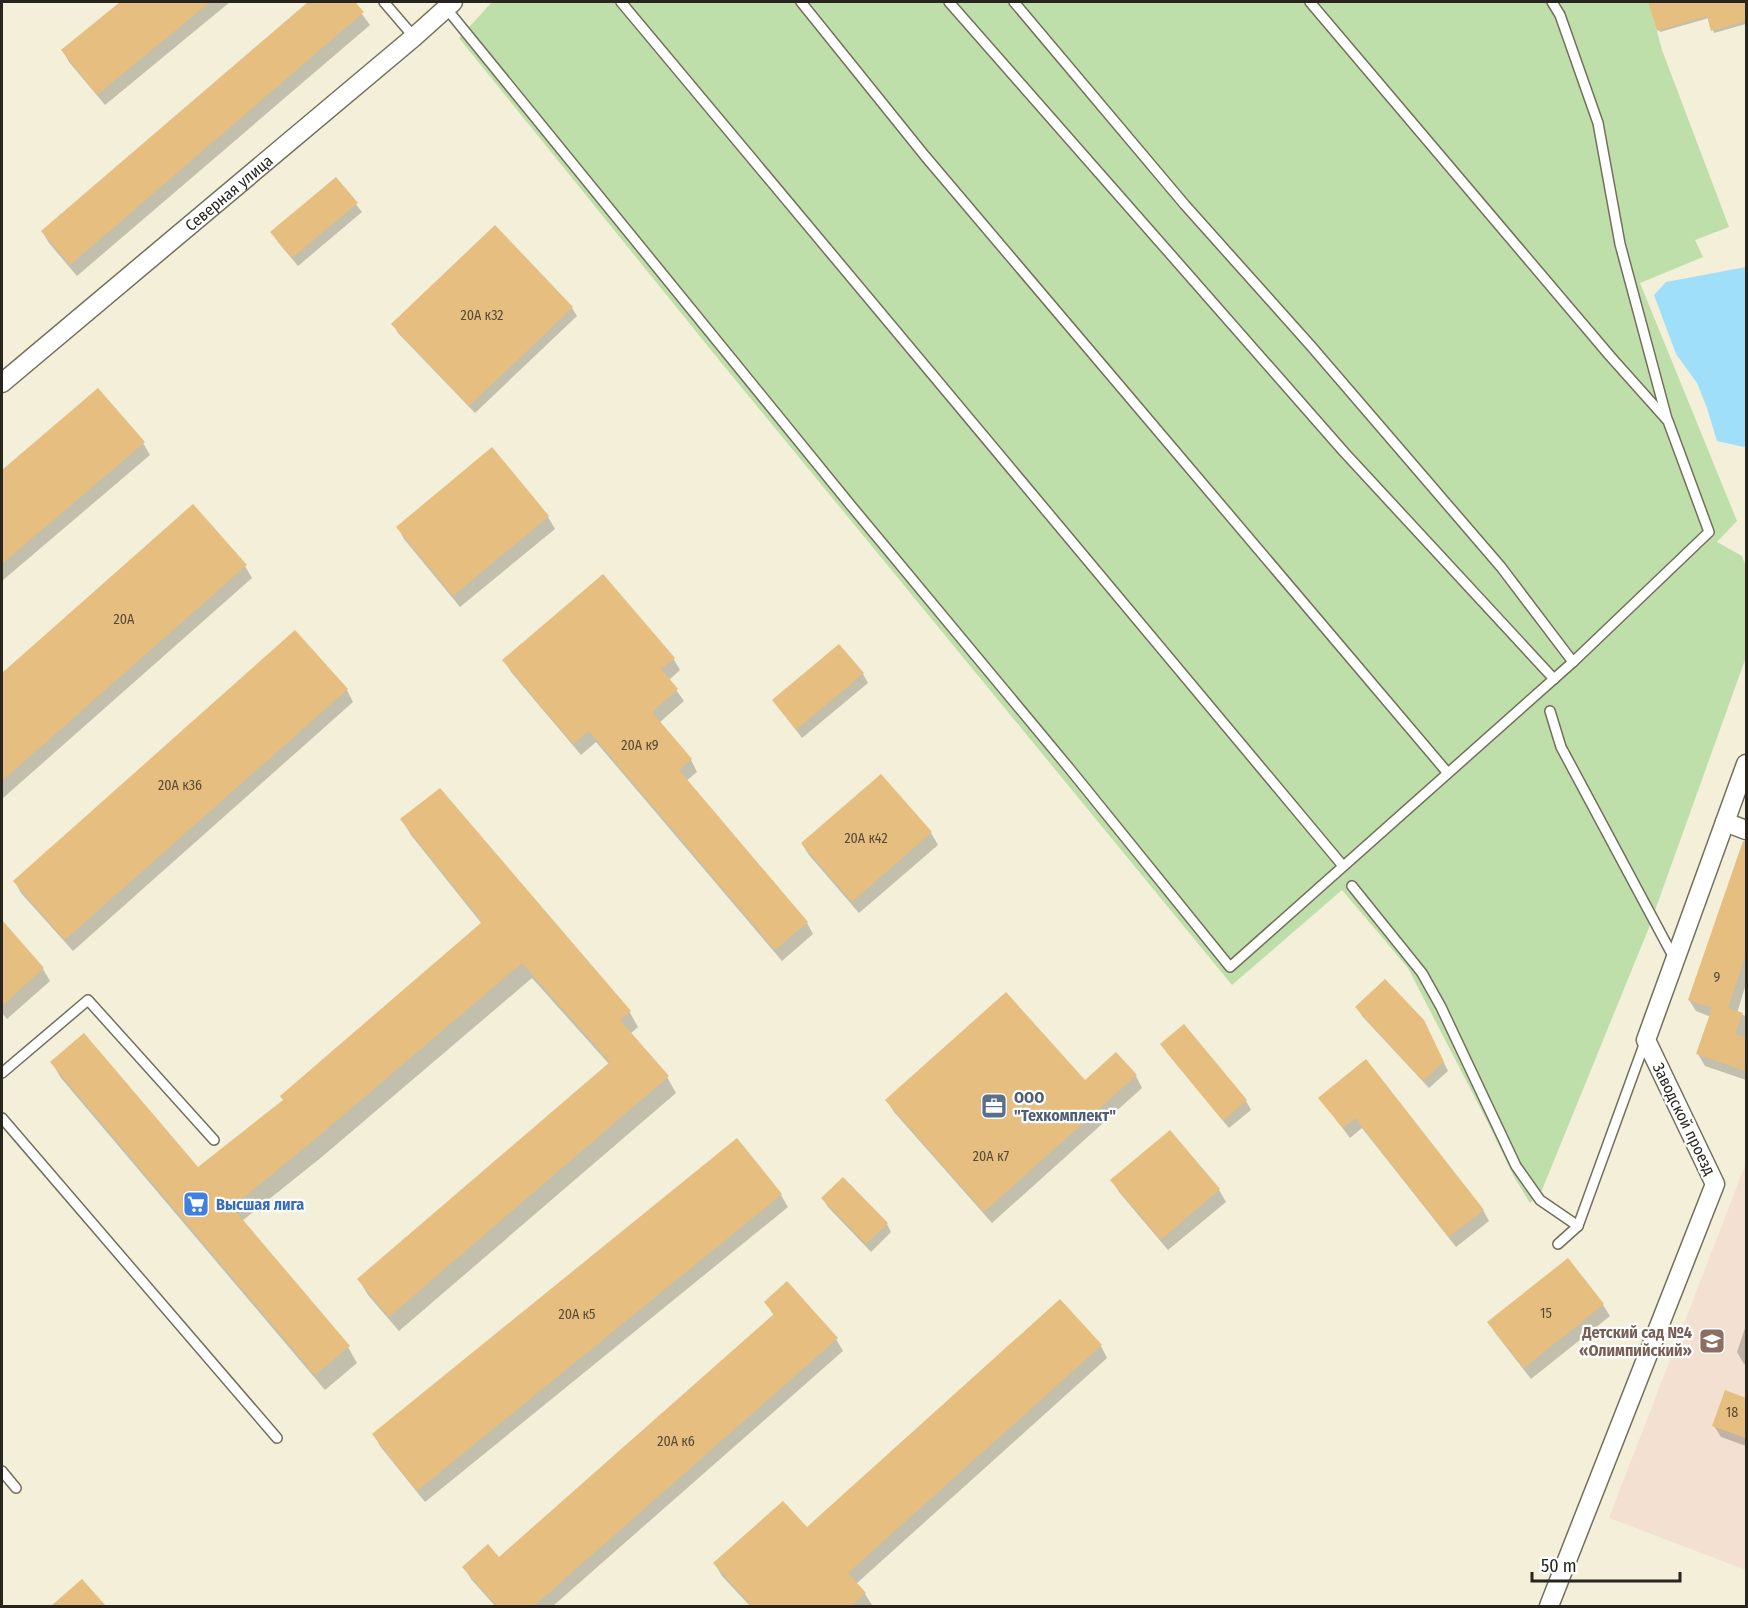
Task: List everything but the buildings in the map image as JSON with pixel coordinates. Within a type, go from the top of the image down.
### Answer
[{"type":"street","name":"Северная улица","points":[[2,383],[414,37],[449,5]]},
{"type":"street","points":[[1646,1040],[1746,764]]},
{"type":"street","points":[[1725,822],[1746,830]]},
{"type":"street","name":"Заводской проезд","points":[[1549,1606],[1715,1184],[1646,1040]]},
{"type":"lane","points":[[384,2],[414,37]]},
{"type":"lane","points":[[621,2],[1343,866]]},
{"type":"lane","points":[[801,2],[926,156],[1447,772]]},
{"type":"lane","points":[[949,2],[1344,452],[1554,679]]},
{"type":"lane","points":[[1014,2],[1185,205],[1311,346],[1501,567],[1573,662]]},
{"type":"lane","points":[[1310,2],[1610,356],[1668,421]]},
{"type":"lane","points":[[449,5],[853,508],[1069,768],[1230,967],[1573,662],[1709,532],[1668,421],[1620,244],[1598,123],[1560,15],[1552,2]]},
{"type":"lane","points":[[1550,711],[1561,747],[1675,960]]},
{"type":"lane","points":[[1352,886],[1422,973],[1441,1007],[1516,1166],[1540,1200],[1578,1226]]},
{"type":"lane","points":[[2,1073],[88,1000],[213,1140]]},
{"type":"lane","points":[[1558,1244],[1578,1226],[1646,1040]]},
{"type":"lane","points":[[2,1118],[277,1438]]},
{"type":"lane","points":[[2,1471],[16,1488]]},
{"type":"shaded area","name":"Детский сад №4 «Олимпийский»","points":[[1746,1163],[1746,1570],[1609,1518]]},
{"type":"green space","points":[[492,2],[1649,2],[1662,50],[1729,227],[1695,240],[1703,257],[1640,283],[1737,521],[1717,542],[1742,556],[1746,567],[1746,657],[1648,930],[1542,1190],[1530,1203],[1514,1177],[1408,968],[1342,890],[1232,985],[715,355],[459,38]]},
{"type":"water","points":[[1746,267],[1746,445],[1744,447],[1717,441],[1697,383],[1676,354],[1654,295],[1666,282]]},
{"type":"place","name":"ООО \"Техкомплект\"","points":[[994,1106]]},
{"type":"place","name":"Высшая лига","points":[[196,1204]]},
{"type":"place","name":"Детский сад №4 «Олимпийский»","points":[[1712,1341]]}]
